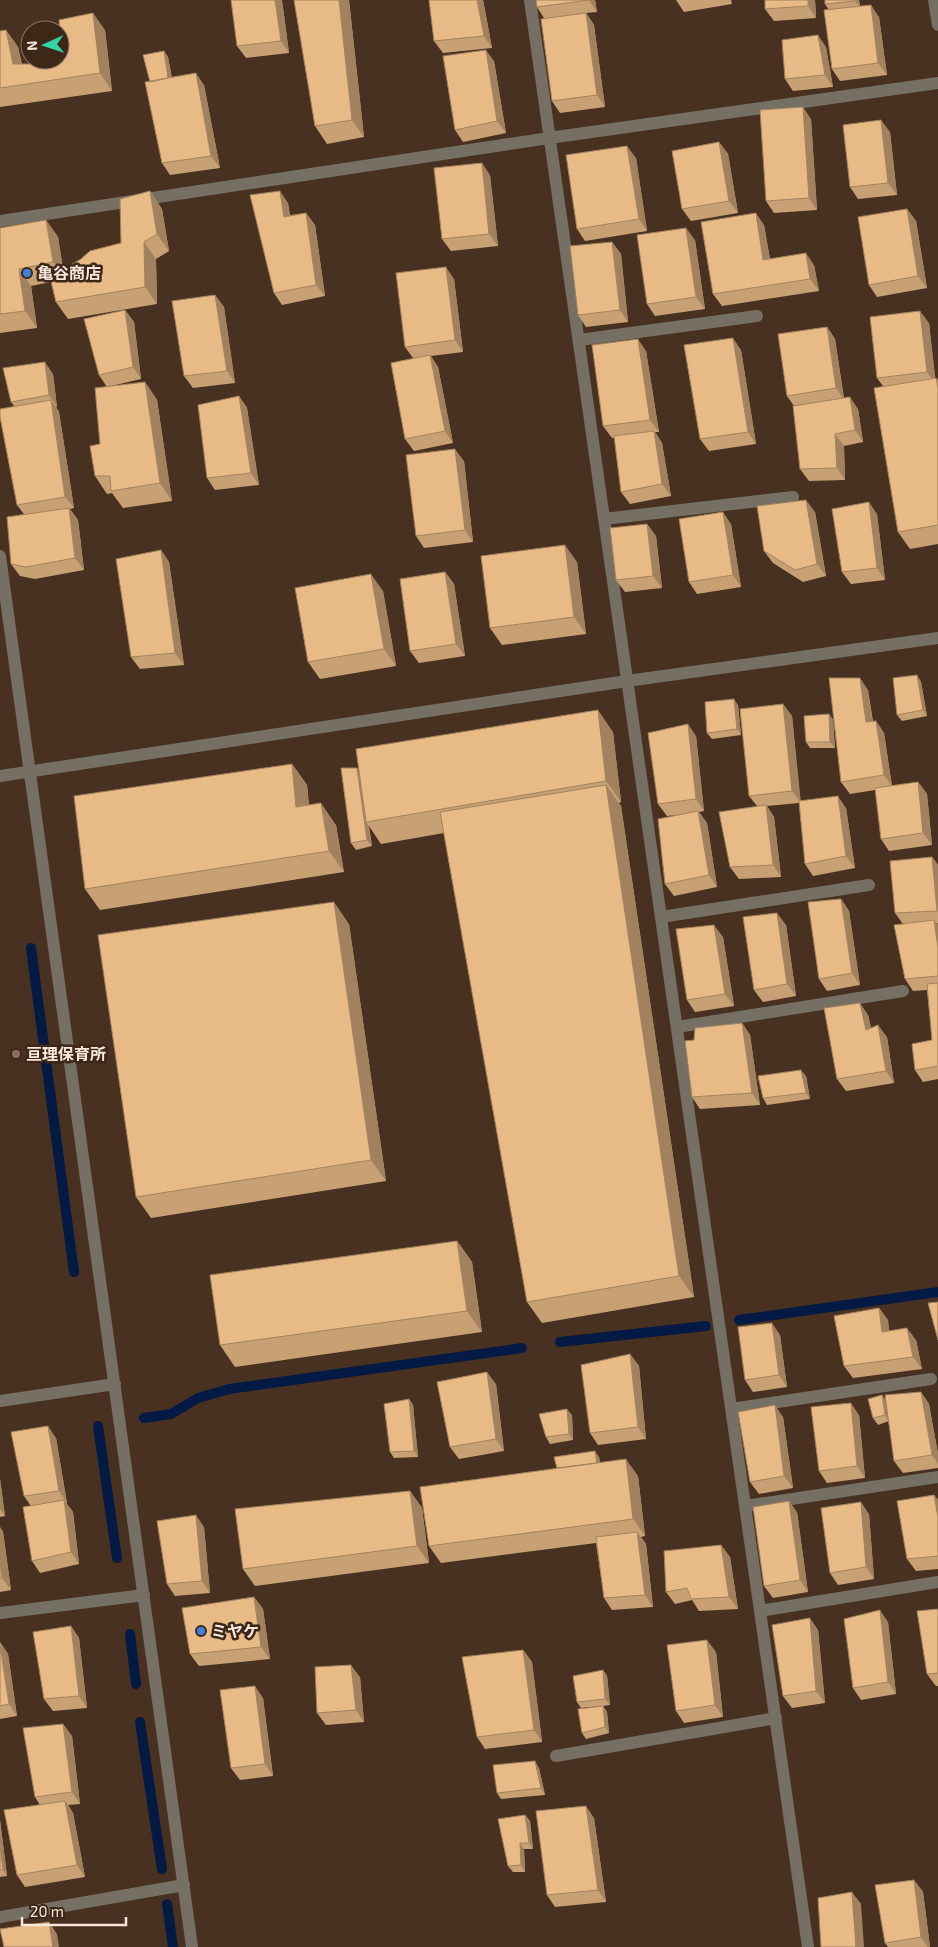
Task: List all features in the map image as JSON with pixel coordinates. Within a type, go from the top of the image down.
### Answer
[{"type":"street","points":[[530,0],[808,1947]]},
{"type":"street","points":[[934,0],[938,25]]},
{"type":"street","points":[[0,221],[549,138],[938,83]]},
{"type":"street","points":[[578,340],[757,316]]},
{"type":"street","points":[[604,519],[793,497]]},
{"type":"street","points":[[0,556],[4,616],[31,772],[192,1947]]},
{"type":"street","points":[[0,776],[628,681],[938,638]]},
{"type":"street","points":[[661,917],[870,885]]},
{"type":"street","points":[[677,1027],[903,991]]},
{"type":"street","points":[[731,1409],[931,1380]]},
{"type":"street","points":[[0,1401],[115,1384]]},
{"type":"street","points":[[746,1506],[938,1477]]},
{"type":"street","points":[[760,1611],[938,1582]]},
{"type":"street","points":[[0,1614],[144,1595]]},
{"type":"street","points":[[556,1756],[776,1718]]},
{"type":"street","points":[[0,1917],[184,1885]]},
{"type":"building","points":[[231,0],[275,0],[281,41],[237,46]]},
{"type":"building","points":[[294,0],[339,0],[352,120],[315,126]]},
{"type":"building","points":[[429,0],[477,0],[484,36],[434,41]]},
{"type":"building","points":[[536,0],[589,0],[537,7]]},
{"type":"building","points":[[765,0],[808,0],[808,6],[765,9]]},
{"type":"building","points":[[825,0],[855,0],[855,1],[825,4]]},
{"type":"building","points":[[871,5],[878,63],[832,69],[824,10]]},
{"type":"building","points":[[93,13],[100,73],[0,88],[0,31],[6,30],[13,64],[20,64],[20,70],[70,70],[70,20],[59,20]]},
{"type":"building","points":[[586,13],[597,95],[552,101],[541,19]]},
{"type":"building","points":[[818,35],[825,75],[785,79],[782,40]]},
{"type":"building","points":[[486,50],[497,121],[455,130],[443,56]]},
{"type":"building","points":[[164,51],[168,78],[150,82],[143,55]]},
{"type":"building","points":[[196,73],[211,156],[162,163],[145,82]]},
{"type":"building","points":[[803,107],[809,198],[766,201],[760,110]]},
{"type":"building","points":[[881,120],[888,183],[850,187],[843,125]]},
{"type":"building","points":[[719,142],[729,201],[682,209],[672,151]]},
{"type":"building","points":[[627,146],[639,219],[577,229],[566,155]]},
{"type":"building","points":[[482,163],[489,234],[442,239],[434,168]]},
{"type":"building","points":[[150,191],[157,234],[144,242],[145,287],[56,302],[50,277],[81,259],[90,251],[121,243],[120,199]]},
{"type":"building","points":[[280,191],[284,217],[306,213],[316,285],[274,293],[250,195]]},
{"type":"building","points":[[907,209],[918,276],[869,285],[858,217]]},
{"type":"building","points":[[756,213],[763,260],[806,253],[810,279],[713,294],[701,222]]},
{"type":"building","points":[[46,220],[53,262],[19,269],[25,311],[0,314],[0,228]]},
{"type":"building","points":[[686,228],[696,297],[647,304],[637,235]]},
{"type":"building","points":[[612,242],[620,310],[578,315],[570,246]]},
{"type":"building","points":[[446,267],[455,340],[405,347],[396,273]]},
{"type":"building","points":[[215,295],[227,371],[184,376],[172,301]]},
{"type":"building","points":[[125,310],[133,367],[99,375],[84,319]]},
{"type":"building","points":[[920,311],[927,372],[877,378],[870,317]]},
{"type":"building","points":[[827,327],[836,388],[787,396],[778,334]]},
{"type":"building","points":[[733,338],[748,432],[700,439],[684,345]]},
{"type":"building","points":[[638,339],[650,420],[603,426],[592,345]]},
{"type":"building","points":[[430,355],[445,431],[405,439],[391,363]]},
{"type":"building","points":[[45,362],[49,395],[11,402],[3,368]]},
{"type":"building","points":[[936,378],[938,388],[938,525],[898,532],[874,388]]},
{"type":"building","points":[[145,382],[160,483],[111,491],[110,476],[95,476],[90,446],[100,444],[95,388]]},
{"type":"building","points":[[239,396],[251,473],[207,478],[198,405]]},
{"type":"building","points":[[850,397],[855,430],[835,434],[837,468],[800,469],[793,406]]},
{"type":"building","points":[[51,400],[65,497],[17,505],[0,409]]},
{"type":"building","points":[[654,431],[662,484],[621,492],[614,436]]},
{"type":"building","points":[[455,449],[465,530],[416,536],[406,455]]},
{"type":"building","points":[[806,500],[817,564],[795,570],[764,551],[757,506]]},
{"type":"building","points":[[869,502],[877,568],[842,572],[832,509]]},
{"type":"building","points":[[69,508],[75,558],[26,567],[11,564],[7,517]]},
{"type":"building","points":[[723,512],[733,575],[689,582],[679,519]]},
{"type":"building","points":[[647,524],[653,576],[616,580],[610,528]]},
{"type":"building","points":[[565,545],[574,617],[490,628],[481,556]]},
{"type":"building","points":[[161,550],[175,653],[131,657],[116,559]]},
{"type":"building","points":[[445,572],[456,644],[410,651],[400,579]]},
{"type":"building","points":[[371,574],[384,649],[308,662],[295,588]]},
{"type":"building","points":[[917,675],[923,710],[897,715],[893,678]]},
{"type":"building","points":[[829,678],[860,678],[866,722],[876,721],[884,775],[841,782]]},
{"type":"building","points":[[734,699],[737,729],[707,733],[705,702]]},
{"type":"building","points":[[783,704],[792,791],[749,796],[740,709]]},
{"type":"building","points":[[598,710],[606,781],[366,822],[356,749]]},
{"type":"building","points":[[829,714],[830,742],[806,742],[804,716]]},
{"type":"building","points":[[688,724],[696,799],[658,804],[648,733]]},
{"type":"building","points":[[292,764],[296,807],[321,803],[329,851],[85,889],[74,796]]},
{"type":"building","points":[[341,768],[357,768],[367,840],[351,843]]},
{"type":"building","points":[[918,782],[923,833],[881,839],[875,788]]},
{"type":"building","points":[[606,785],[679,1276],[527,1302],[440,812]]},
{"type":"building","points":[[838,796],[846,856],[805,864],[799,801]]},
{"type":"building","points":[[766,805],[773,865],[730,867],[719,812]]},
{"type":"building","points":[[698,811],[709,875],[665,884],[658,819]]},
{"type":"building","points":[[932,857],[937,911],[895,913],[890,861]]},
{"type":"building","points":[[841,899],[852,973],[819,979],[808,902]]},
{"type":"building","points":[[334,902],[371,1160],[136,1197],[98,935]]},
{"type":"building","points":[[777,913],[787,984],[754,990],[743,917]]},
{"type":"building","points":[[934,920],[938,948],[938,976],[905,979],[894,925]]},
{"type":"building","points":[[714,925],[725,994],[687,1000],[676,929]]},
{"type":"building","points":[[938,983],[938,1066],[915,1070],[912,1044],[932,1040],[927,984]]},
{"type":"building","points":[[860,1003],[866,1030],[878,1025],[886,1071],[837,1079],[824,1008]]},
{"type":"building","points":[[742,1023],[752,1093],[692,1097],[685,1041],[694,1040],[695,1028]]},
{"type":"building","points":[[801,1070],[806,1093],[763,1098],[758,1076]]},
{"type":"building","points":[[457,1241],[467,1311],[220,1345],[210,1275]]},
{"type":"building","points":[[938,1302],[938,1340],[928,1303]]},
{"type":"building","points":[[879,1308],[882,1332],[907,1328],[913,1357],[844,1366],[834,1316]]},
{"type":"building","points":[[772,1323],[779,1375],[745,1380],[738,1327]]},
{"type":"building","points":[[630,1354],[638,1427],[590,1433],[581,1365]]},
{"type":"building","points":[[487,1372],[496,1439],[450,1447],[437,1382]]},
{"type":"building","points":[[921,1392],[932,1455],[894,1461],[885,1395]]},
{"type":"building","points":[[882,1395],[885,1415],[873,1418],[868,1399]]},
{"type":"building","points":[[409,1399],[414,1451],[390,1452],[384,1404]]},
{"type":"building","points":[[851,1403],[857,1466],[819,1471],[811,1407]]},
{"type":"building","points":[[775,1405],[784,1476],[750,1482],[738,1412]]},
{"type":"building","points":[[567,1409],[569,1434],[546,1437],[539,1414]]},
{"type":"building","points":[[48,1426],[59,1491],[24,1496],[11,1432]]},
{"type":"building","points":[[595,1451],[597,1463],[557,1468],[554,1457]]},
{"type":"building","points":[[626,1459],[633,1519],[429,1546],[420,1487]]},
{"type":"building","points":[[410,1491],[417,1546],[243,1569],[235,1509]]},
{"type":"building","points":[[934,1495],[938,1517],[938,1556],[907,1559],[897,1501]]},
{"type":"building","points":[[64,1500],[71,1552],[32,1561],[23,1507]]},
{"type":"building","points":[[789,1501],[800,1580],[764,1586],[753,1507]]},
{"type":"building","points":[[861,1502],[866,1567],[830,1573],[821,1508]]},
{"type":"building","points":[[196,1515],[202,1581],[167,1584],[157,1521]]},
{"type":"building","points":[[637,1532],[645,1595],[604,1598],[596,1537]]},
{"type":"building","points":[[721,1545],[729,1597],[691,1599],[687,1588],[666,1592],[664,1551]]},
{"type":"building","points":[[0,1560],[2,1578],[0,1578]]},
{"type":"building","points":[[254,1597],[261,1647],[190,1654],[182,1608]]},
{"type":"building","points":[[938,1609],[938,1673],[927,1674],[917,1611]]},
{"type":"building","points":[[880,1610],[888,1682],[853,1688],[844,1619]]},
{"type":"building","points":[[810,1618],[816,1691],[783,1696],[772,1625]]},
{"type":"building","points":[[71,1626],[79,1696],[44,1699],[33,1632]]},
{"type":"building","points":[[707,1640],[715,1705],[676,1711],[667,1645]]},
{"type":"building","points":[[0,1646],[9,1704],[0,1706]]},
{"type":"building","points":[[523,1650],[534,1730],[477,1737],[462,1657]]},
{"type":"building","points":[[351,1665],[356,1710],[317,1713],[315,1667]]},
{"type":"building","points":[[603,1670],[605,1699],[577,1702],[573,1676]]},
{"type":"building","points":[[255,1686],[265,1764],[231,1768],[220,1690]]},
{"type":"building","points":[[603,1706],[605,1727],[582,1733],[578,1709]]},
{"type":"building","points":[[63,1724],[72,1792],[35,1797],[23,1728]]},
{"type":"building","points":[[535,1761],[541,1788],[497,1793],[493,1765]]},
{"type":"building","points":[[65,1801],[77,1865],[17,1875],[4,1810]]},
{"type":"building","points":[[586,1806],[598,1890],[547,1895],[536,1811]]},
{"type":"building","points":[[525,1815],[529,1843],[520,1843],[521,1865],[508,1866],[498,1819]]},
{"type":"building","points":[[0,1846],[3,1870],[0,1870]]},
{"type":"building","points":[[914,1880],[921,1937],[885,1943],[875,1885]]},
{"type":"building","points":[[852,1892],[856,1947],[821,1947],[818,1898]]},
{"type":"building","points":[[49,1922],[53,1947],[4,1947],[0,1929]]},
{"type":"waterway","points":[[31,948],[74,1272]]},
{"type":"waterway","points":[[739,1320],[938,1292]]},
{"type":"waterway","points":[[560,1342],[706,1326]]},
{"type":"waterway","points":[[144,1418],[171,1414],[198,1398],[229,1389],[522,1348]]},
{"type":"waterway","points":[[98,1426],[117,1558]]},
{"type":"waterway","points":[[130,1634],[136,1684]]},
{"type":"waterway","points":[[140,1722],[162,1869]]},
{"type":"waterway","points":[[167,1904],[173,1947]]},
{"type":"place","name":"亀谷商店","points":[[27,273]]},
{"type":"place","name":"亘理保育所","points":[[16,1054]]},
{"type":"place","name":"ミヤケ","points":[[201,1631]]}]
